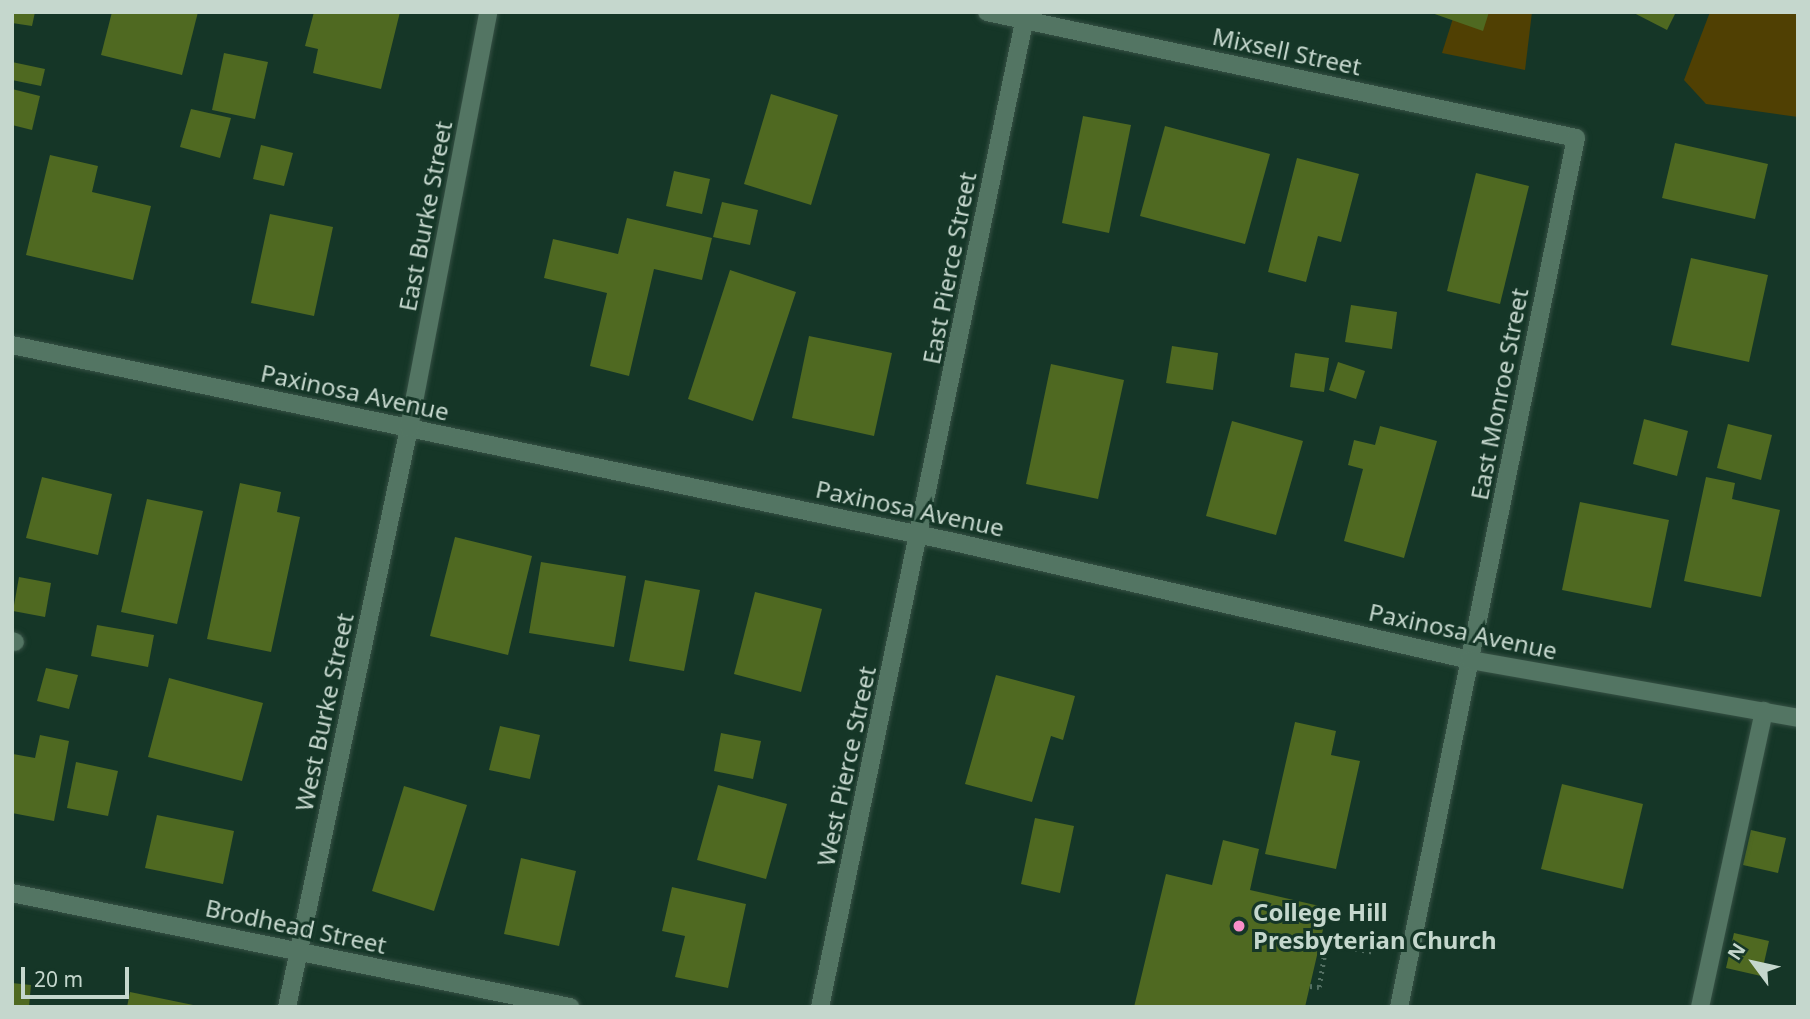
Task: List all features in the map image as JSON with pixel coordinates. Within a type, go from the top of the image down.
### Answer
[{"type":"street","name":"East Burke Street","points":[[409,428],[488,12]]},
{"type":"street","name":"Mixsell Street","points":[[987,12],[1025,16],[1576,138]]},
{"type":"street","name":"East Pierce Street","points":[[920,535],[1025,16]]},
{"type":"street","name":"East Monroe Street","points":[[1399,1007],[1576,138]]},
{"type":"street","name":"Paxinosa Avenue","points":[[12,345],[920,535],[1470,660],[1798,718]]},
{"type":"street","name":"West Burke Street","points":[[287,1007],[409,428]]},
{"type":"street","name":"West Pierce Street","points":[[820,1007],[920,535]]},
{"type":"street","points":[[1700,1007],[1764,711]]},
{"type":"street","name":"Brodhead Street","points":[[12,893],[570,1007]]},
{"type":"path","points":[[1310,986],[1319,987],[1323,944],[1375,951]]},
{"type":"shaded area","points":[[1455,12],[1532,12],[1525,70],[1442,53]]},
{"type":"shaded area","points":[[1710,12],[1798,12],[1798,117],[1706,104],[1684,80]]},
{"type":"building","points":[[12,12],[35,12],[32,26],[12,23]]},
{"type":"building","points":[[112,12],[198,12],[182,75],[101,55]]},
{"type":"building","points":[[314,12],[400,12],[381,89],[313,73],[318,49],[305,46]]},
{"type":"building","points":[[1429,12],[1489,12],[1483,31]]},
{"type":"building","points":[[1632,12],[1676,12],[1667,30]]},
{"type":"building","points":[[224,53],[268,62],[255,119],[212,110]]},
{"type":"building","points":[[12,62],[45,69],[41,86],[12,80]]},
{"type":"building","points":[[12,89],[40,96],[32,130],[12,125]]},
{"type":"building","points":[[771,94],[838,115],[811,205],[744,184]]},
{"type":"building","points":[[191,109],[231,118],[220,158],[180,147]]},
{"type":"building","points":[[1083,116],[1131,125],[1109,233],[1062,223]]},
{"type":"building","points":[[1165,126],[1270,154],[1245,244],[1140,216]]},
{"type":"building","points":[[1675,143],[1768,164],[1755,219],[1662,198]]},
{"type":"building","points":[[261,145],[293,153],[284,186],[253,179]]},
{"type":"building","points":[[50,155],[98,166],[92,192],[151,206],[133,280],[26,255]]},
{"type":"building","points":[[1297,158],[1359,174],[1341,242],[1318,236],[1306,282],[1268,272]]},
{"type":"building","points":[[674,171],[710,179],[702,214],[666,206]]},
{"type":"building","points":[[1476,173],[1529,186],[1500,304],[1447,291]]},
{"type":"building","points":[[722,202],[758,210],[750,245],[713,237]]},
{"type":"building","points":[[270,214],[333,227],[314,316],[251,303]]},
{"type":"building","points":[[627,218],[712,238],[702,280],[654,269],[629,376],[590,366],[607,293],[544,278],[553,239],[618,254]]},
{"type":"building","points":[[1691,258],[1768,275],[1749,362],[1671,345]]},
{"type":"building","points":[[730,270],[796,292],[753,421],[688,399]]},
{"type":"building","points":[[1351,305],[1397,312],[1392,349],[1345,342]]},
{"type":"building","points":[[809,336],[892,353],[874,436],[792,418]]},
{"type":"building","points":[[1172,346],[1218,353],[1213,390],[1166,383]]},
{"type":"building","points":[[1295,353],[1329,358],[1324,392],[1290,387]]},
{"type":"building","points":[[1338,362],[1365,371],[1356,399],[1329,390]]},
{"type":"building","points":[[1051,364],[1124,380],[1098,499],[1026,484]]},
{"type":"building","points":[[1644,419],[1688,431],[1677,476],[1633,464]]},
{"type":"building","points":[[1232,421],[1303,441],[1276,535],[1206,516]]},
{"type":"building","points":[[1728,424],[1772,435],[1761,480],[1717,468]]},
{"type":"building","points":[[1380,426],[1437,441],[1404,558],[1344,541],[1363,469],[1348,465],[1354,440],[1375,445]]},
{"type":"building","points":[[42,477],[112,494],[98,555],[26,538]]},
{"type":"building","points":[[1706,477],[1735,483],[1732,499],[1780,510],[1761,597],[1684,581]]},
{"type":"building","points":[[240,483],[281,492],[277,512],[300,517],[271,652],[207,639]]},
{"type":"building","points":[[147,499],[203,511],[177,624],[121,612]]},
{"type":"building","points":[[1580,502],[1669,520],[1651,608],[1562,590]]},
{"type":"building","points":[[455,537],[532,556],[508,655],[430,636]]},
{"type":"building","points":[[541,562],[626,576],[614,647],[529,633]]},
{"type":"building","points":[[19,577],[51,583],[45,617],[13,611]]},
{"type":"building","points":[[645,580],[700,590],[684,671],[629,661]]},
{"type":"building","points":[[755,592],[822,609],[801,692],[734,674]]},
{"type":"building","points":[[97,625],[154,635],[148,667],[91,656]]},
{"type":"building","points":[[46,668],[78,675],[69,709],[37,701]]},
{"type":"building","points":[[996,675],[1075,696],[1063,740],[1051,736],[1032,802],[965,784]]},
{"type":"building","points":[[169,678],[263,703],[242,781],[148,757]]},
{"type":"building","points":[[1295,722],[1336,731],[1331,755],[1360,761],[1336,869],[1265,854]]},
{"type":"building","points":[[500,726],[540,735],[530,779],[489,770]]},
{"type":"building","points":[[721,733],[761,741],[753,779],[714,771]]},
{"type":"building","points":[[40,735],[69,741],[54,821],[12,813],[13,754],[35,758]]},
{"type":"building","points":[[76,762],[118,771],[108,816],[67,808]]},
{"type":"building","points":[[1562,784],[1643,804],[1623,889],[1541,869]]},
{"type":"building","points":[[718,785],[787,804],[766,879],[697,860]]},
{"type":"building","points":[[404,786],[467,805],[434,911],[372,891]]},
{"type":"building","points":[[157,815],[234,831],[223,884],[145,868]]},
{"type":"building","points":[[1035,818],[1074,826],[1060,893],[1021,884]]},
{"type":"building","points":[[1751,830],[1786,838],[1778,873],[1743,865]]},
{"type":"building","name":"College Hill Presbyterian Church","points":[[1223,840],[1259,849],[1250,890],[1328,908],[1305,1007],[1134,1007],[1166,874],[1212,885]]},
{"type":"building","points":[[521,858],[576,871],[559,946],[504,934]]},
{"type":"building","points":[[672,887],[746,904],[728,988],[675,977],[685,936],[662,931]]},
{"type":"building","points":[[1734,933],[1769,941],[1761,976],[1726,968]]},
{"type":"building","points":[[12,983],[31,985],[29,1007],[12,1007]]},
{"type":"building","points":[[130,992],[198,1006],[198,1007],[127,1007]]},
{"type":"place","name":"College Hill Presbyterian Church","points":[[1239,926]]}]
